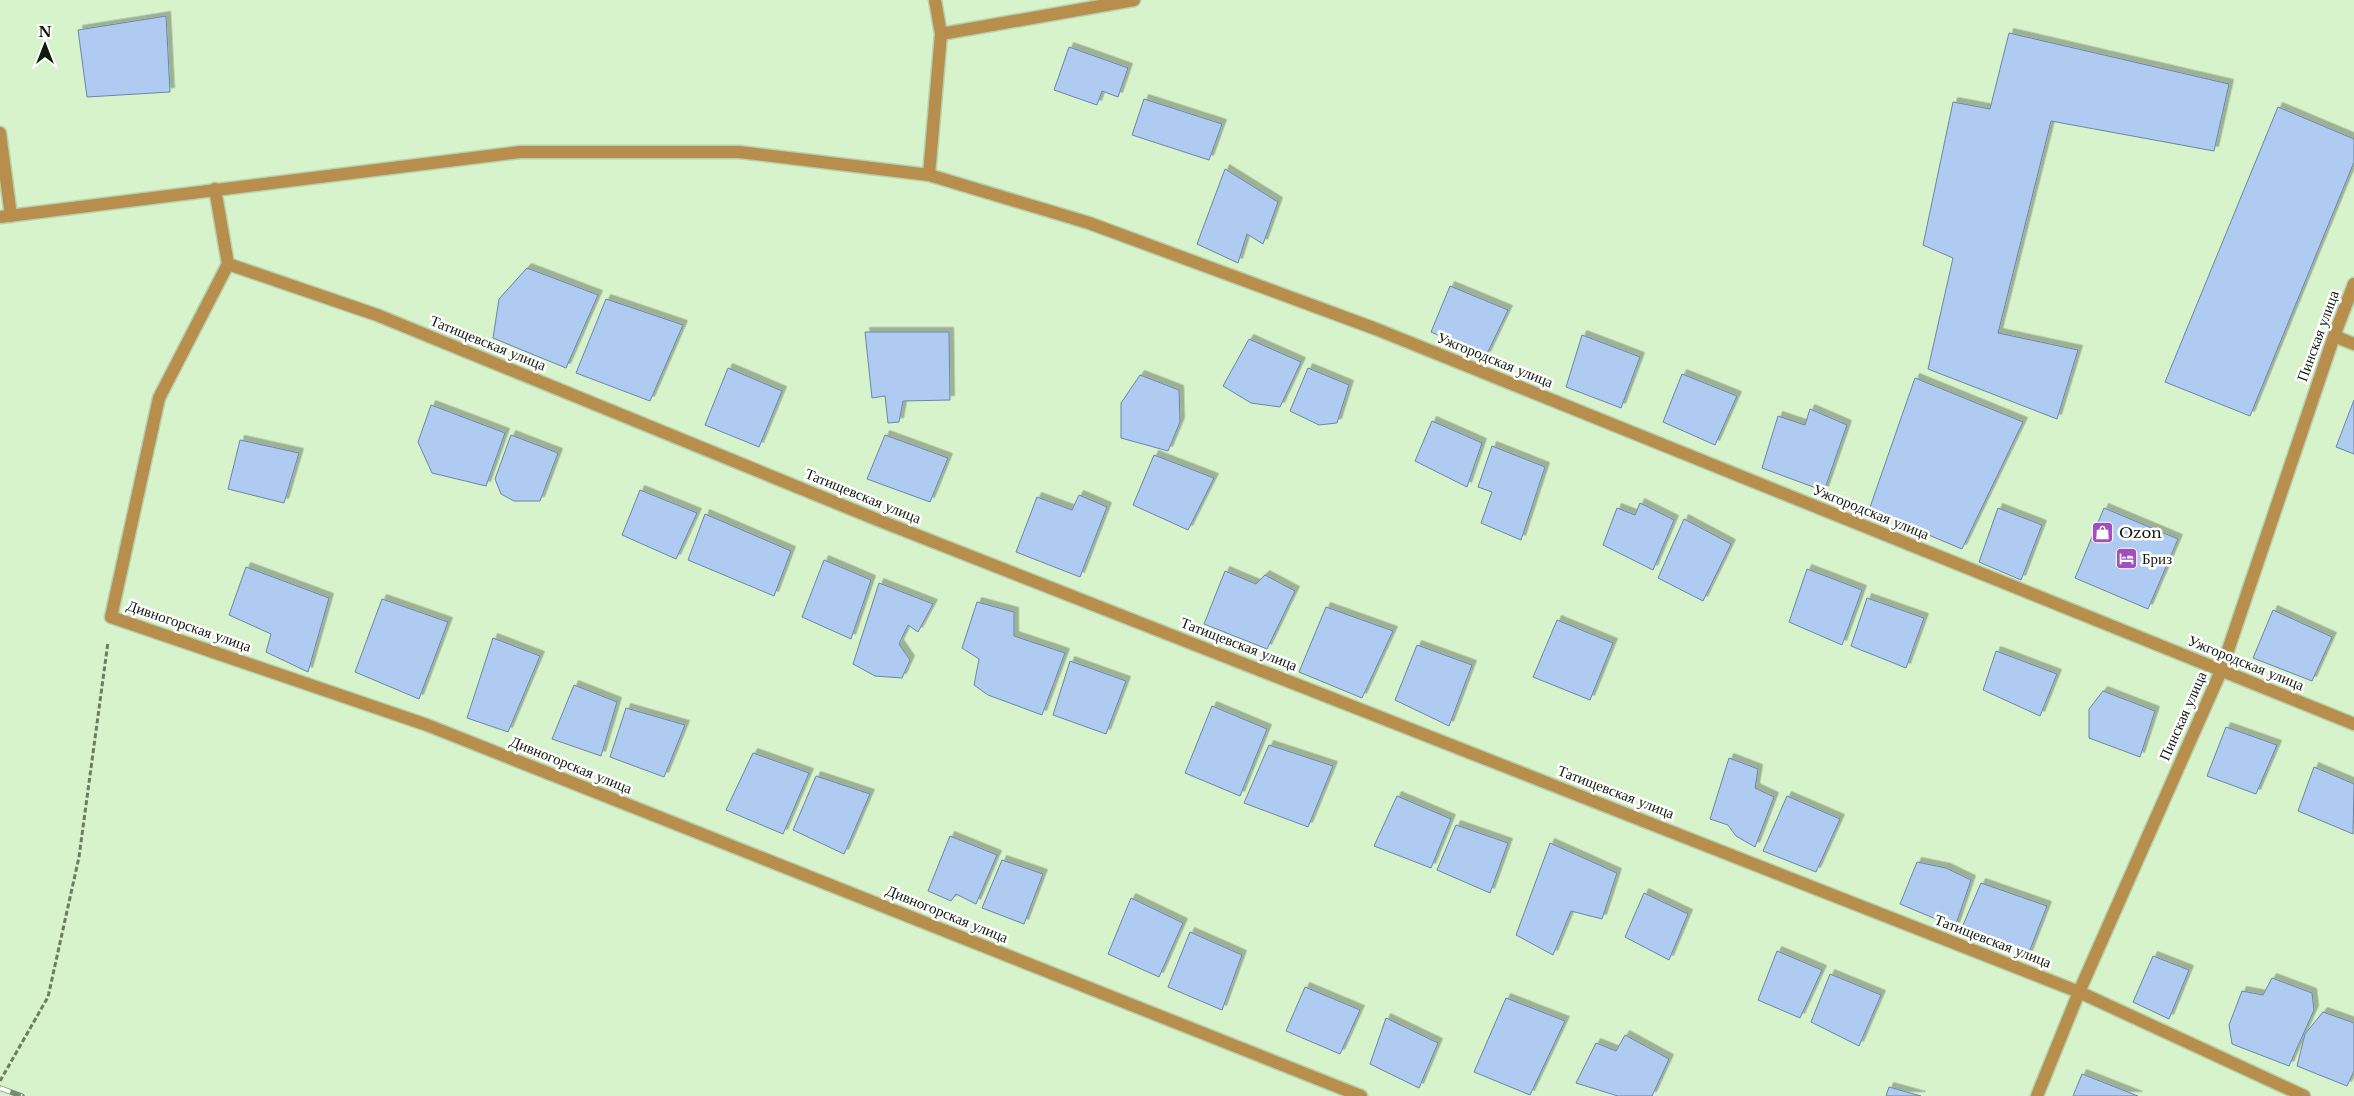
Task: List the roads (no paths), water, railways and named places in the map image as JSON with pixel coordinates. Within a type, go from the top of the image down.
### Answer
[{"type":"street","points":[[929,175],[941,34],[935,0]]},
{"type":"street","points":[[941,34],[1134,0]]},
{"type":"street","points":[[0,133],[6,216]]},
{"type":"street","name":"Ужгородская улица","points":[[6,216],[520,152],[739,152],[929,175],[1089,223],[1376,329],[2354,724]]},
{"type":"street","points":[[216,189],[228,264]]},
{"type":"street","name":"Дивногорская улица","points":[[228,264],[158,398],[111,617],[426,725],[1361,1096]]},
{"type":"street","name":"Татищевская улица","points":[[228,264],[376,315],[887,523],[2079,992],[2304,1096]]},
{"type":"street","name":"Пинская улица","points":[[2037,1096],[2079,992],[2221,671],[2334,336],[2354,284]]},
{"type":"street","points":[[2334,336],[2354,344]]},
{"type":"railway","points":[[0,1088],[22,1096]]},
{"type":"place","name":"Ozon","points":[[2103,533]]},
{"type":"place","name":"Бриз","points":[[2126,559]]}]
